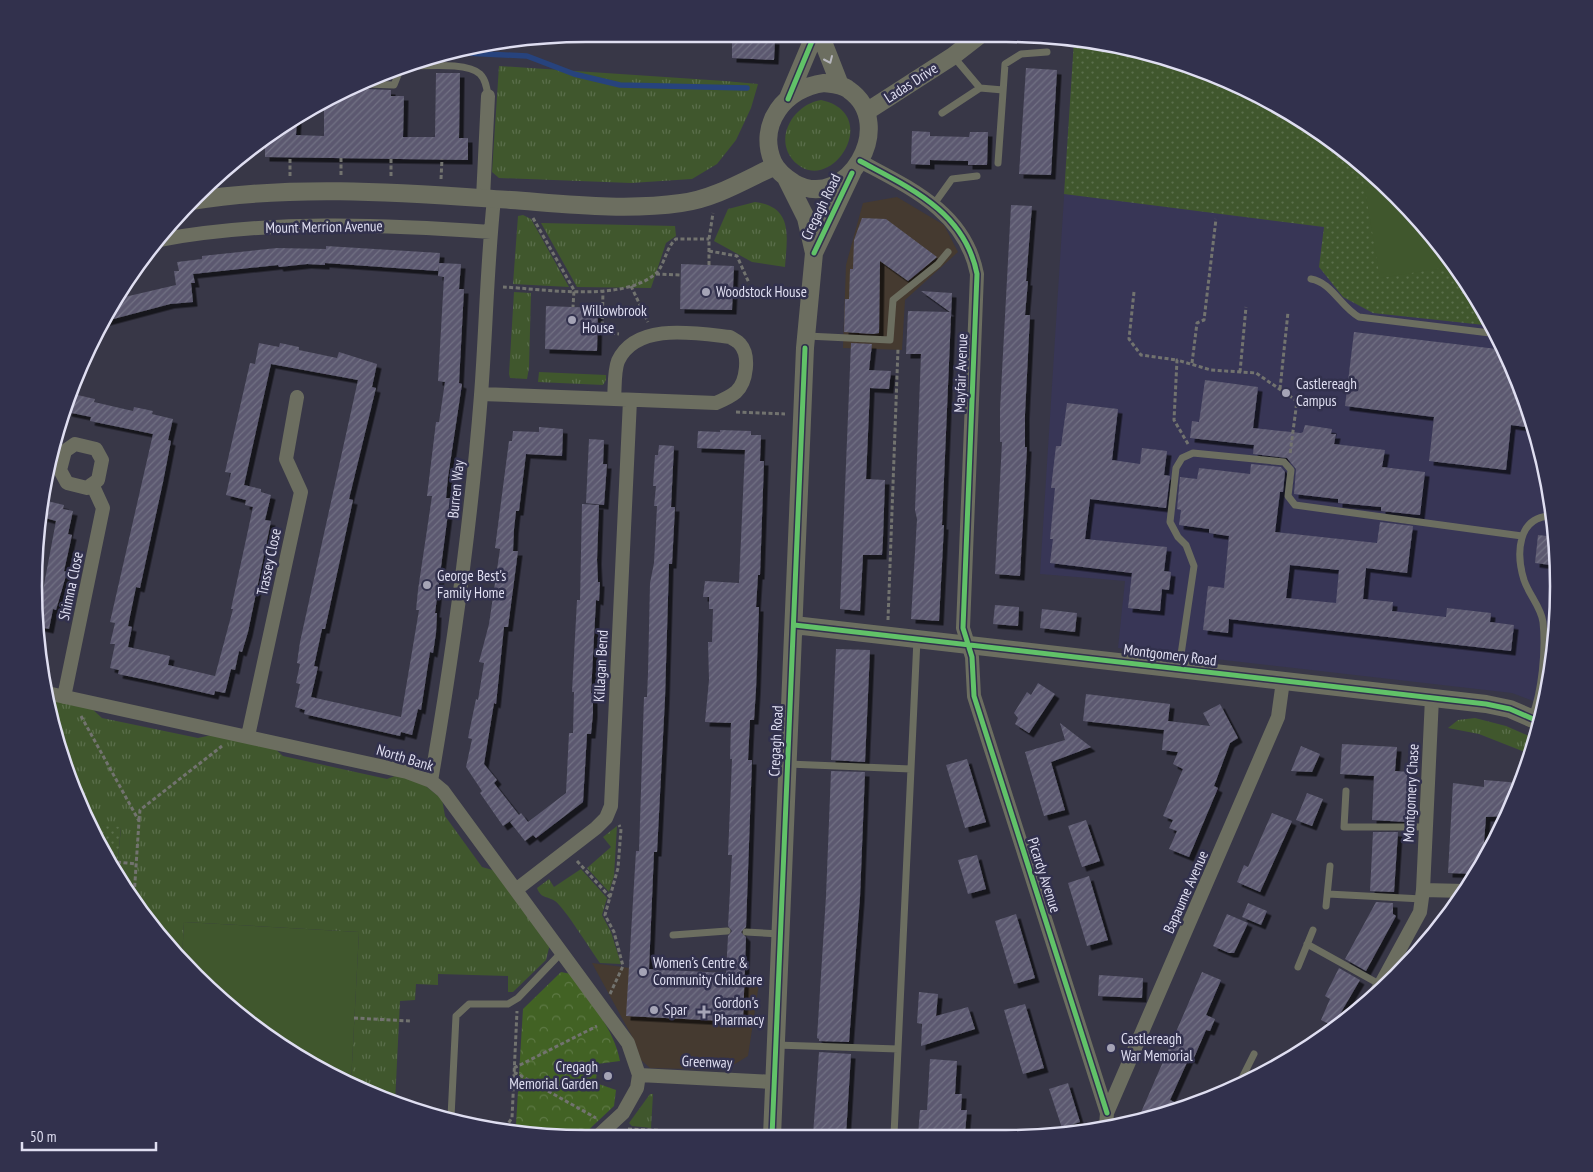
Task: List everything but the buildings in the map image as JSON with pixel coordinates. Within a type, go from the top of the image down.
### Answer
[{"type":"street","points":[[788,99],[812,42]]},
{"type":"street","points":[[823,42],[840,85]]},
{"type":"street","name":"Ladas Drive","points":[[866,112],[953,56],[971,42]]},
{"type":"street","points":[[813,84],[840,85],[850,90],[866,112],[867,147],[856,167],[840,182],[817,189],[800,186],[780,172],[769,152],[769,130],[777,109],[788,99],[802,88],[813,84]]},
{"type":"street","points":[[488,96],[488,198]]},
{"type":"street","name":"Cregagh Road","points":[[814,253],[856,167]]},
{"type":"street","name":"Mayfair Avenue","points":[[856,167],[934,204],[967,241],[974,257],[977,274],[963,628],[966,644]]},
{"type":"street","points":[[205,199],[224,196],[340,191],[522,201],[659,205],[681,203],[780,172]]},
{"type":"street","name":"Cregagh Road","points":[[772,1130],[806,336],[814,253],[806,218],[780,172]]},
{"type":"street","name":"Burren Way","points":[[431,781],[445,699],[469,521],[481,394],[491,232],[488,198]]},
{"type":"street","name":"Mount Merrion Avenue","points":[[168,239],[233,230],[349,225],[491,232]]},
{"type":"street","points":[[481,394],[716,403],[738,391],[744,381],[746,354],[740,343],[730,338],[653,334],[637,340],[625,350],[617,363],[614,399]]},
{"type":"street","name":"Trassey Close","points":[[242,735],[301,492],[286,459],[297,397]]},
{"type":"street","name":"Killagan Bend","points":[[611,806],[630,400]]},
{"type":"street","name":"Shimna Close","points":[[64,697],[104,508],[92,484]]},
{"type":"street","name":"Montgomery Road","points":[[794,625],[1486,704],[1510,709],[1534,719]]},
{"type":"street","name":"Picardy Avenue","points":[[966,644],[972,657],[974,696],[1106,1120]]},
{"type":"street","name":"Bapaume Avenue","points":[[1106,1120],[1260,762],[1278,717],[1283,681]]},
{"type":"street","name":"North Bank","points":[[54,695],[407,772],[431,781],[443,791],[517,889],[628,1043],[638,1075]]},
{"type":"street","name":"Montgomery Chase","points":[[1386,975],[1420,912],[1432,698]]},
{"type":"street","points":[[517,889],[606,818],[611,806]]},
{"type":"street","points":[[1422,895],[1456,892]]},
{"type":"street","points":[[605,1130],[623,1113],[637,1088],[638,1075]]},
{"type":"street","name":"Greenway","points":[[638,1075],[774,1082]]},
{"type":"lane","points":[[998,163],[1005,64],[1021,54],[1047,52]]},
{"type":"lane","points":[[953,56],[980,88]]},
{"type":"lane","points":[[427,66],[466,67],[480,74],[486,83],[488,96]]},
{"type":"lane","points":[[377,84],[394,85],[397,76]]},
{"type":"lane","points":[[942,113],[980,88],[1002,90]]},
{"type":"lane","points":[[934,204],[952,179],[978,176]]},
{"type":"lane","points":[[806,336],[890,340],[893,300],[938,264],[948,252]]},
{"type":"lane","points":[[1311,279],[1322,281],[1347,310],[1359,317],[1487,333]]},
{"type":"lane","points":[[1179,668],[1194,566],[1186,545],[1178,537],[1170,522],[1176,468],[1182,458],[1193,453],[1284,462],[1291,470],[1288,496],[1295,505],[1522,536]]},
{"type":"lane","points":[[1540,691],[1543,627],[1539,610],[1525,581],[1522,563],[1522,536],[1525,527],[1533,520],[1546,516]]},
{"type":"lane","points":[[894,1130],[917,639]]},
{"type":"lane","points":[[788,764],[911,769]]},
{"type":"lane","points":[[1346,791],[1344,827],[1426,828]]},
{"type":"lane","points":[[1326,906],[1330,866]]},
{"type":"lane","points":[[1328,894],[1422,895]]},
{"type":"lane","points":[[1298,967],[1313,930]]},
{"type":"lane","points":[[672,935],[727,931]]},
{"type":"lane","points":[[746,932],[781,934]]},
{"type":"lane","points":[[1307,944],[1374,986]]},
{"type":"lane","points":[[451,1112],[456,1016],[468,1004],[508,1004],[518,998],[562,952]]},
{"type":"lane","points":[[776,1045],[898,1048]]},
{"type":"lane","points":[[1244,1074],[1254,1054]]},
{"type":"path","points":[[709,265],[709,239],[716,193]]},
{"type":"path","points":[[522,201],[574,290],[573,307]]},
{"type":"path","points":[[1192,363],[1197,323],[1204,320],[1216,219]]},
{"type":"path","points":[[656,274],[670,243],[676,239],[709,239]]},
{"type":"path","points":[[709,251],[737,256],[749,282]]},
{"type":"path","points":[[487,286],[602,291],[631,286],[656,274],[681,275]]},
{"type":"path","points":[[631,286],[653,334]]},
{"type":"path","points":[[602,291],[600,332],[614,333]]},
{"type":"path","points":[[1134,292],[1128,339],[1141,355],[1192,363],[1211,370],[1256,373],[1297,401],[1290,455],[1284,462]]},
{"type":"path","points":[[1240,372],[1246,307]]},
{"type":"path","points":[[1280,389],[1288,312]]},
{"type":"path","points":[[887,636],[899,351],[890,340]]},
{"type":"path","points":[[1177,360],[1174,420],[1193,453]]},
{"type":"path","points":[[64,697],[82,717],[139,820]]},
{"type":"path","points":[[135,889],[140,810],[242,735]]},
{"type":"path","points":[[514,1068],[607,1014],[623,966],[614,932],[605,915],[618,868],[621,829],[611,806]]},
{"type":"path","points":[[567,850],[611,898]]},
{"type":"path","points":[[118,862],[136,864]]},
{"type":"path","points":[[508,1124],[512,1118],[518,998]]},
{"type":"path","points":[[354,1018],[410,1021]]},
{"type":"shaded area","name":"Castlereagh Campus","points":[[1074,47],[1113,53],[1182,71],[1215,84],[1279,115],[1309,134],[1365,177],[1416,228],[1459,284],[1478,314],[1509,378],[1522,411],[1540,480],[1546,515],[1550,586],[1546,657],[1538,703],[1512,693],[1118,648],[1125,581],[1040,574]]},
{"type":"shaded area","points":[[897,197],[944,225],[958,252],[905,300],[902,350],[843,348],[846,265],[863,203]]},
{"type":"shaded area","points":[[592,963],[630,968],[760,977],[748,1056],[725,1070],[650,1068],[641,1060],[634,1040]]},
{"type":"green space","points":[[1074,47],[1113,53],[1182,71],[1215,84],[1279,115],[1309,134],[1365,177],[1416,228],[1438,255],[1459,284],[1483,325],[1373,313],[1343,297],[1319,267],[1324,227],[1064,194]]},
{"type":"green space","points":[[499,66],[758,84],[751,108],[736,140],[717,164],[692,179],[631,183],[499,178],[492,172]]},
{"type":"green space","points":[[821,100],[840,108],[849,121],[850,136],[844,151],[834,163],[821,170],[806,169],[792,159],[787,150],[785,141],[786,131],[796,114],[803,108]]},
{"type":"green space","points":[[1363,175],[1416,228],[1447,267],[1380,278]]},
{"type":"green space","points":[[755,202],[768,205],[782,217],[787,235],[785,267],[752,262],[714,241],[728,209]]},
{"type":"green space","points":[[523,215],[531,219],[569,287],[513,284],[518,216]]},
{"type":"green space","points":[[541,223],[675,226],[676,236],[666,243],[651,288],[577,287]]},
{"type":"green space","points":[[514,292],[531,293],[527,379],[510,378],[509,374]]},
{"type":"green space","points":[[539,372],[606,375],[606,380],[603,385],[538,382]]},
{"type":"green space","points":[[55,700],[91,708],[102,718],[198,738],[216,734],[272,746],[283,756],[387,779],[400,774],[422,783],[442,799],[445,816],[482,867],[496,871],[550,944],[546,960],[513,992],[508,992],[508,976],[438,974],[438,985],[416,984],[415,1000],[400,1001],[395,1095],[351,1076],[359,932],[184,922],[182,950],[155,917],[118,862],[121,828],[99,825],[71,761]]},
{"type":"green space","points":[[1475,718],[1506,726],[1529,736],[1525,752],[1479,734],[1448,728],[1458,720]]},
{"type":"green space","points":[[98,825],[121,827],[118,862]]},
{"type":"green space","points":[[617,826],[614,876],[609,892],[587,868],[611,847],[603,837]]},
{"type":"green space","points":[[581,869],[607,898],[602,915],[611,932],[621,964],[600,963],[559,905],[552,899],[543,896],[537,888],[549,879],[554,887]]},
{"type":"green space","points":[[184,922],[359,932],[351,1076],[314,1057],[255,1017],[228,995],[182,950]]},
{"type":"green space","points":[[561,972],[571,974],[607,1026],[620,1061],[597,1064],[596,1083],[616,1090],[614,1106],[588,1130],[516,1124],[523,1009]]},
{"type":"green space","points":[[650,1094],[653,1094],[651,1128],[632,1126],[629,1123]]},
{"type":"waterway","points":[[477,54],[527,56],[574,74],[620,85],[747,88]]},
{"type":"cycle path","points":[[788,99],[812,42]]},
{"type":"cycle path","points":[[860,161],[916,192],[948,218],[961,234],[971,252],[977,274],[963,628],[972,657],[974,696],[1107,1113]]},
{"type":"cycle path","points":[[814,253],[852,173]]},
{"type":"cycle path","points":[[772,1130],[805,348]]},
{"type":"cycle path","points":[[794,625],[1486,704],[1510,709],[1534,719]]},
{"type":"place","name":"Woodstock House","points":[[706,292]]},
{"type":"place","name":"Willowbrook House","points":[[572,320]]},
{"type":"place","name":"Castlereagh Campus","points":[[1286,393]]},
{"type":"place","name":"George Best's Family Home","points":[[427,585]]},
{"type":"place","name":"Women’s Centre & Community Childcare","points":[[643,972]]},
{"type":"place","name":"Spar","points":[[654,1010]]},
{"type":"place","name":"Gordon's Pharmacy","points":[[704,1012]]},
{"type":"place","name":"Castlereagh War Memorial","points":[[1111,1048]]},
{"type":"place","name":"Cregagh Memorial Garden","points":[[608,1076]]}]
